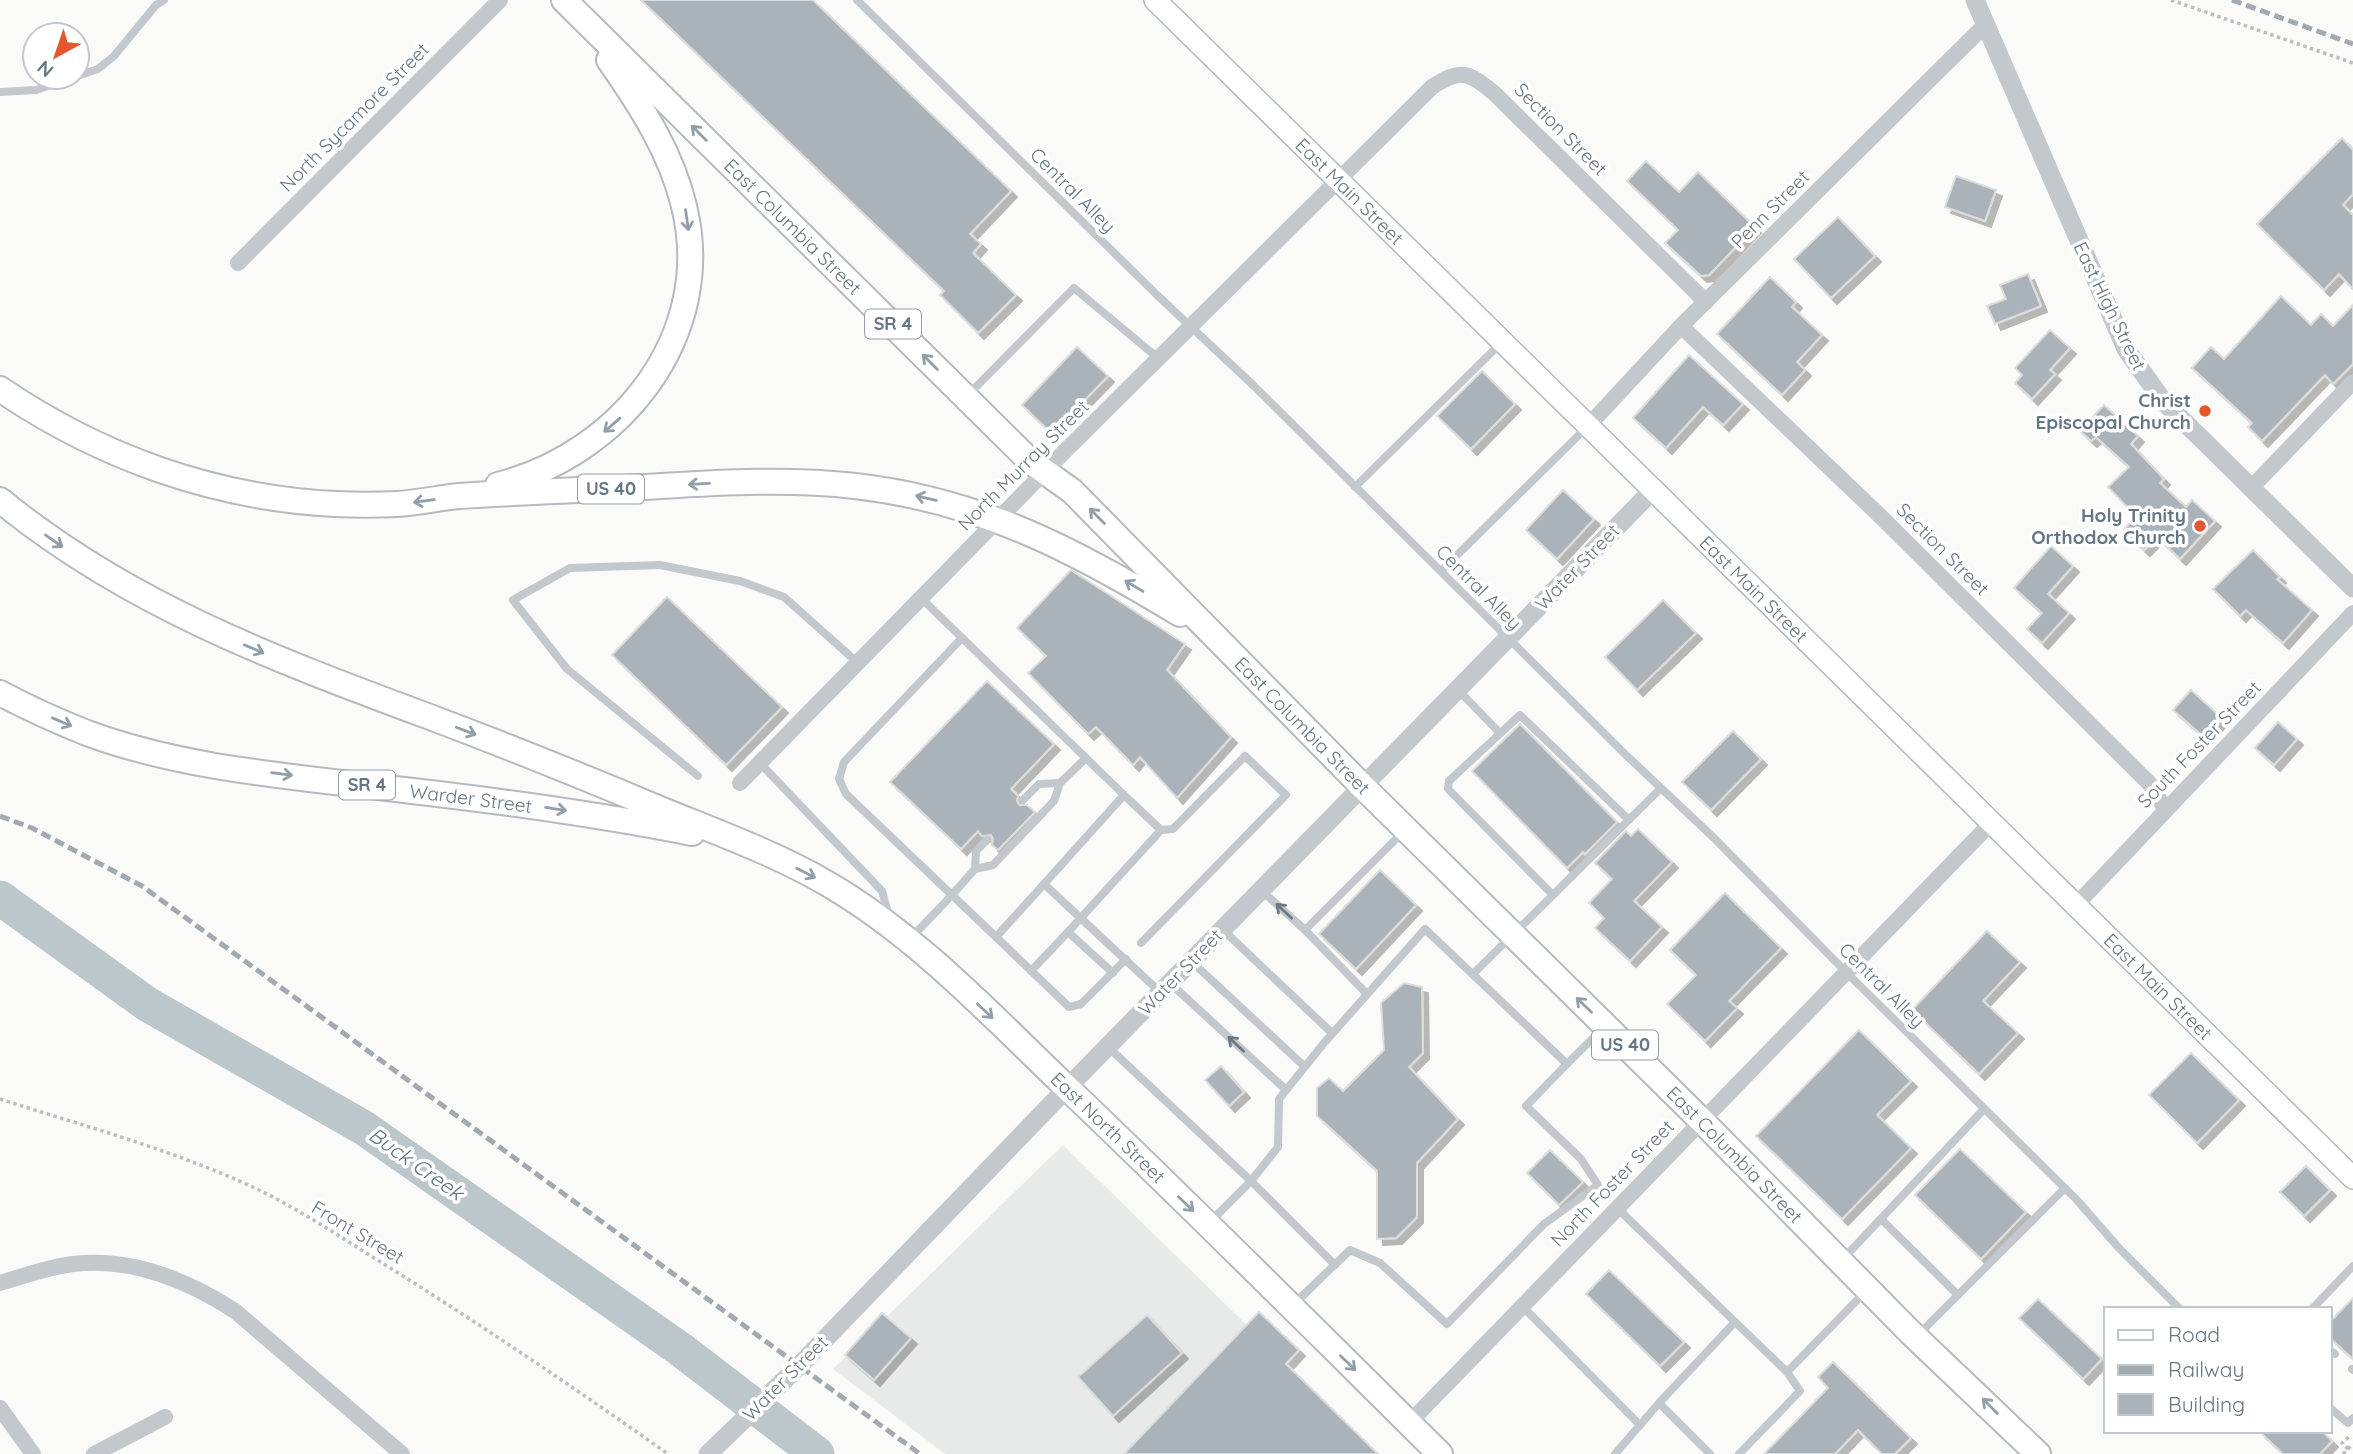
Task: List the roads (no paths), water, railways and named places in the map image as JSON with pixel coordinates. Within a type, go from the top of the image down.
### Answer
[{"type":"main road","name":"East Main Street","points":[[1155,0],[2353,1178]]},
{"type":"main road","name":"East Columbia Street","points":[[570,5],[1044,473],[1072,491],[1362,786],[1702,1121],[1916,1337],[2038,1454]]},
{"type":"main road","points":[[454,497],[529,475],[597,438],[624,415],[648,386],[670,347],[685,300],[689,235],[685,208],[675,174],[641,105],[570,5]]},
{"type":"main road","name":"US 40","points":[[0,389],[73,434],[124,457],[174,476],[232,492],[287,501],[338,505],[397,504],[454,497],[735,482],[802,482],[855,486],[915,496],[999,519],[1047,540],[1127,582],[1214,634]]},
{"type":"main road","points":[[0,500],[81,560],[141,596],[202,627],[309,672],[523,752],[744,844]]},
{"type":"main road","name":"Warder Street","points":[[0,693],[32,710],[88,733],[140,749],[201,763],[536,806],[626,820],[744,844]]},
{"type":"main road","name":"East North Street","points":[[744,844],[827,884],[900,933],[1067,1087],[1440,1454]]},
{"type":"street","name":"North Sycamore Street","points":[[238,263],[500,0]]},
{"type":"street","name":"East High Street","points":[[1975,0],[2126,349],[2163,401],[2353,588]]},
{"type":"street","name":"Penn Street","points":[[1588,426],[1681,326],[1702,297],[1985,25]]},
{"type":"street","name":"North Murray Street","points":[[740,783],[1158,358],[1432,87],[1449,75],[1462,73],[1474,77],[1484,85]]},
{"type":"street","name":"Section Street","points":[[1484,85],[1702,297]]},
{"type":"street","name":"Section Street","points":[[1681,326],[1876,512],[2150,784],[2166,810]]},
{"type":"street","points":[[2251,488],[2353,382]]},
{"type":"street","name":"Water Street","points":[[709,1454],[1653,490]]},
{"type":"street","name":"South Foster Street","points":[[2076,905],[2353,613]]},
{"type":"street","name":"North Foster Street","points":[[1409,1423],[1992,822]]},
{"type":"street","points":[[0,1283],[45,1269],[74,1264],[106,1263],[177,1278],[235,1311],[402,1454]]},
{"type":"street","points":[[0,1408],[33,1454]]},
{"type":"street","points":[[94,1454],[165,1417]]},
{"type":"lane","points":[[91,72],[114,56],[156,5],[164,0]]},
{"type":"lane","name":"Central Alley","points":[[857,0],[1714,838],[2076,1199],[2118,1247],[2178,1307]]},
{"type":"lane","points":[[0,92],[21,91]]},
{"type":"lane","points":[[966,397],[1074,288],[1158,358]]},
{"type":"lane","points":[[1355,487],[1503,342]]},
{"type":"lane","points":[[1441,571],[1588,426]]},
{"type":"lane","points":[[698,776],[567,669],[513,600],[570,568],[660,565],[740,581],[784,597],[858,663]]},
{"type":"lane","points":[[921,598],[1161,830]]},
{"type":"lane","points":[[961,639],[844,762],[839,779],[846,794],[1069,1007],[1081,1004],[1126,959]]},
{"type":"lane","points":[[1458,690],[1499,732]]},
{"type":"lane","points":[[1553,895],[1448,789],[1449,781],[1516,716],[1523,717],[1629,820]]},
{"type":"lane","points":[[1031,971],[1161,830],[1173,829],[1245,756],[1286,795],[1141,943]]},
{"type":"lane","points":[[760,763],[882,891],[900,933],[952,895],[975,869],[993,864],[1054,801],[1060,783],[1085,759]]},
{"type":"lane","points":[[1023,800],[1039,784],[1060,783]]},
{"type":"lane","points":[[1473,974],[1661,788]]},
{"type":"lane","points":[[996,937],[1124,795]]},
{"type":"lane","points":[[1305,930],[1406,829]]},
{"type":"lane","points":[[975,869],[976,851],[987,840]]},
{"type":"lane","points":[[1044,884],[1126,959],[1165,987],[1286,1090]]},
{"type":"lane","points":[[1261,890],[1305,930],[1367,994]]},
{"type":"lane","points":[[1222,929],[1332,1033]]},
{"type":"lane","points":[[1207,1225],[1251,1181],[1278,1147],[1279,1099],[1332,1033],[1425,929],[1567,1064]]},
{"type":"lane","points":[[1068,932],[1113,973]]},
{"type":"lane","points":[[1191,961],[1304,1066]]},
{"type":"lane","points":[[1291,1307],[1350,1250],[1380,1264],[1447,1324],[1544,1224],[1598,1185],[1581,1160],[1526,1106],[1606,1026]]},
{"type":"lane","points":[[1107,1046],[1251,1181],[1335,1265]]},
{"type":"lane","points":[[1841,1261],[1984,1109]]},
{"type":"lane","points":[[1916,1337],[2065,1188]]},
{"type":"lane","points":[[1617,1208],[1787,1372],[1800,1391],[1739,1454]]},
{"type":"lane","points":[[1882,1220],[1958,1295]]},
{"type":"lane","points":[[2314,1307],[2353,1266]]},
{"type":"lane","points":[[1787,1372],[1868,1289]]},
{"type":"lane","points":[[1522,1306],[1640,1425]]},
{"type":"lane","points":[[1615,1454],[1735,1322]]},
{"type":"lane","points":[[1659,1404],[1710,1454]]},
{"type":"lane","points":[[2332,1409],[2351,1421]]},
{"type":"waterway","name":"Buck Creek","points":[[0,898],[147,1004],[364,1128],[680,1349],[817,1454]]},
{"type":"railway","points":[[2232,0],[2353,44]]},
{"type":"railway","points":[[0,816],[32,828],[142,886],[920,1454]]},
{"type":"place","name":"Christ Episcopal Church","points":[[2205,411]]},
{"type":"place","name":"Holy Trinity Orthodox Church","points":[[2200,526]]}]
